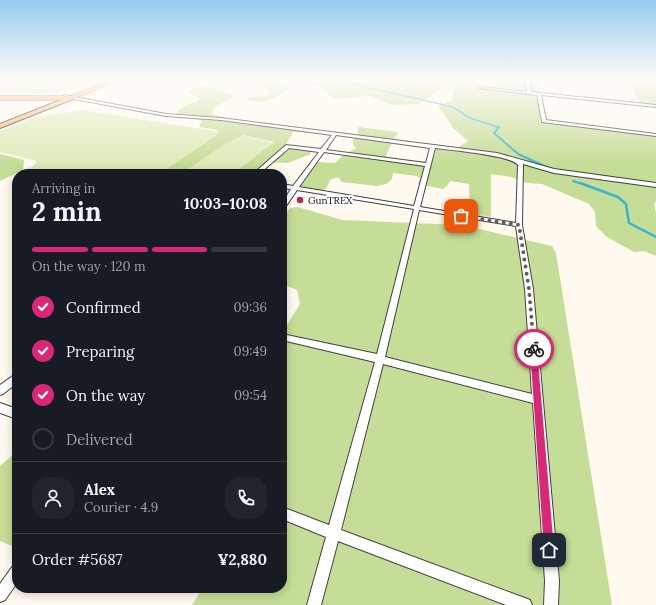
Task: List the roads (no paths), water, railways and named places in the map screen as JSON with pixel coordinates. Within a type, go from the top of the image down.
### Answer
[{"type":"main road","points":[[0,122],[34,108]]},
{"type":"main road","points":[[0,126],[41,108]]},
{"type":"street","points":[[134,108],[166,114],[221,119],[497,155],[554,171],[656,185]]},
{"type":"street","points":[[542,108],[544,121],[656,135]]},
{"type":"street","points":[[287,200],[335,134]]},
{"type":"street","points":[[262,169],[288,146],[429,165]]},
{"type":"street","points":[[314,605],[380,359],[416,208],[433,147]]},
{"type":"street","points":[[518,161],[521,165],[519,225],[529,289],[552,581],[551,605]]},
{"type":"street","points":[[287,187],[519,225]]},
{"type":"street","points":[[287,338],[380,359],[538,400]]},
{"type":"street","points":[[0,391],[12,381]]},
{"type":"street","points":[[0,408],[12,412]]},
{"type":"street","points":[[287,515],[402,560],[525,605]]},
{"type":"street","points":[[0,596],[12,579]]},
{"type":"waterway","points":[[455,108],[470,118],[498,127]]},
{"type":"waterway","points":[[495,126],[499,127],[494,133],[518,154],[551,169]]},
{"type":"waterway","points":[[573,181],[582,184]]},
{"type":"waterway","points":[[580,183],[618,197],[626,204],[629,223],[656,237]]},
{"type":"place","name":"GunTREX","points":[[300,200]]}]
